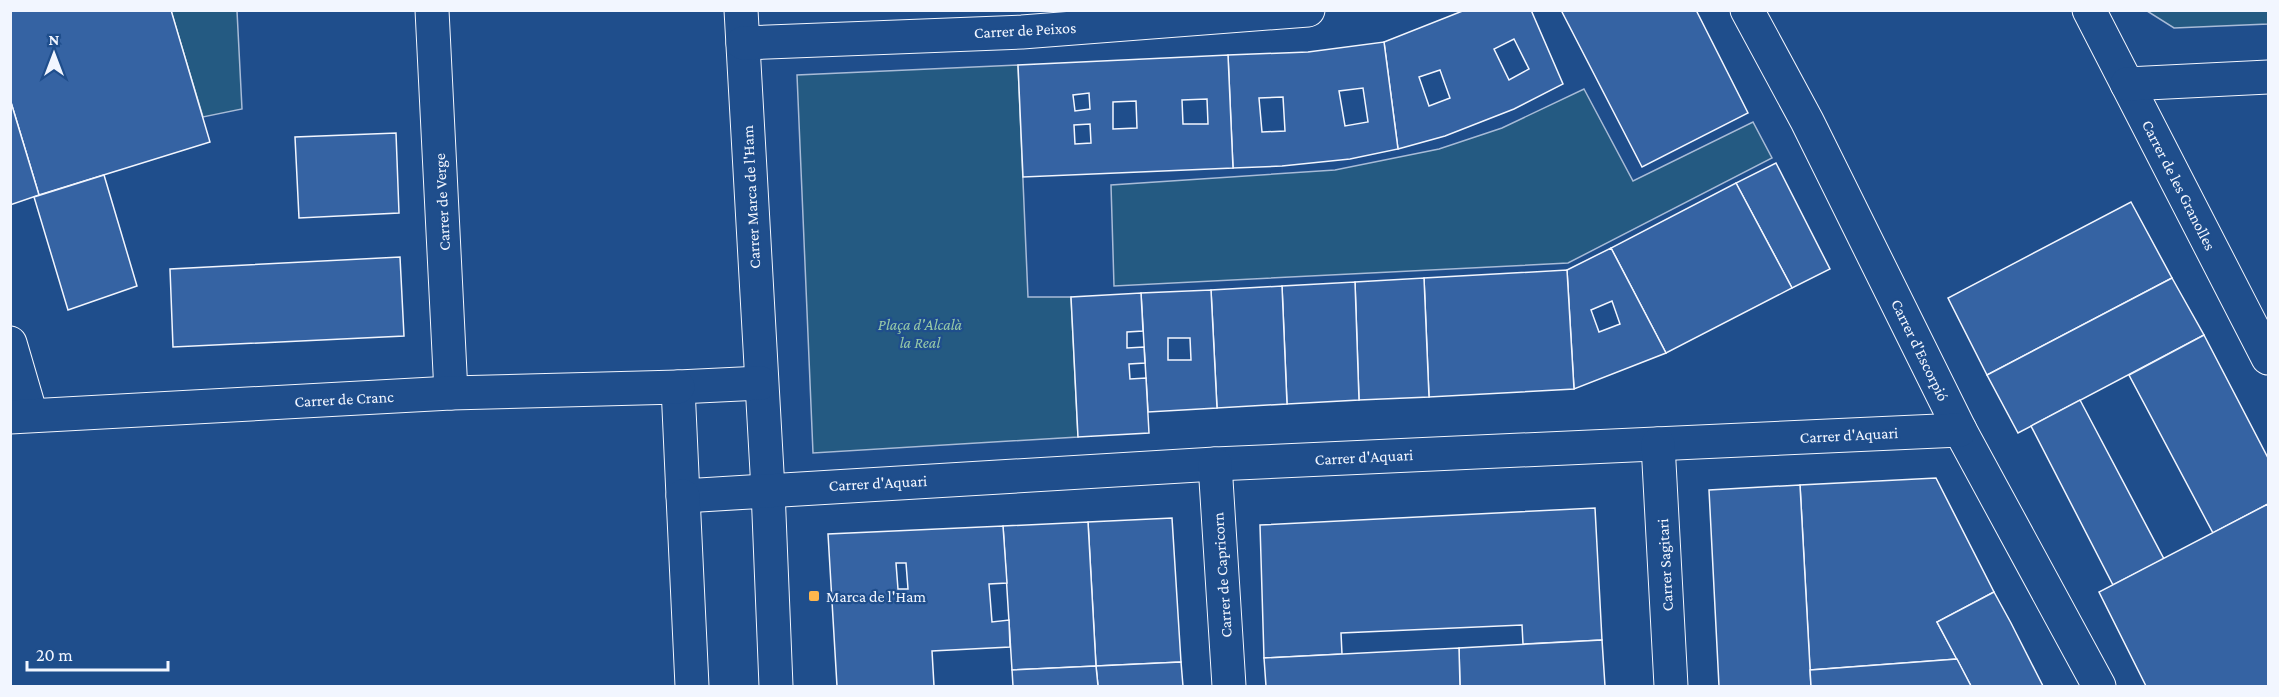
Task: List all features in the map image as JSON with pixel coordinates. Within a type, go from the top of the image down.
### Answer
[{"type":"street","name":"Carrer de Verge","points":[[432,10],[451,393]]},
{"type":"street","name":"Carrer Marca de l'Ham","points":[[741,10],[768,490],[776,687]]},
{"type":"street","name":"Carrer de Peixos","points":[[743,43],[1021,21],[1308,10]]},
{"type":"street","name":"Carrer d'Escorpió","points":[[1747,10],[1807,121],[1960,430],[2099,687]]},
{"type":"street","name":"Carrer de les Granolles","points":[[2089,10],[2268,358]]},
{"type":"street","points":[[2127,84],[2268,77]]},
{"type":"street","points":[[10,343],[21,416]]},
{"type":"street","points":[[692,687],[678,387],[761,383]]},
{"type":"street","name":"Carrer de Cranc","points":[[21,416],[451,393],[678,387]]},
{"type":"street","name":"Carrer d'Aquari","points":[[768,490],[1215,464],[1960,430]]},
{"type":"street","name":"Carrer Sagitari","points":[[1658,444],[1671,687]]},
{"type":"street","name":"Carrer de Capricorn","points":[[1215,464],[1229,687]]},
{"type":"street","points":[[683,496],[768,490]]},
{"type":"green space","points":[[171,11],[237,11],[242,109],[203,117]]},
{"type":"green space","points":[[2147,11],[2268,11],[2268,24],[2174,28]]},
{"type":"green space","name":"Plaça d'Alcalà la Real","points":[[1018,65],[1028,297],[1071,297],[1078,437],[813,453],[797,75]]},
{"type":"green space","points":[[1584,89],[1633,181],[1753,122],[1772,158],[1568,263],[1114,286],[1111,185],[1335,170],[1439,149],[1502,128]]},
{"type":"building","points":[[10,10],[171,10],[210,142],[39,195],[10,99]]},
{"type":"building","points":[[1465,10],[1531,10],[1563,84],[1514,109],[1445,136],[1398,149],[1384,42]],"holes":[[[1514,39],[1529,69],[1509,80],[1494,49]],[[1440,70],[1450,98],[1429,106],[1419,77]]]},
{"type":"building","points":[[1561,10],[1696,10],[1748,113],[1642,167]]},
{"type":"building","points":[[1384,42],[1398,149],[1350,159],[1233,168],[1228,55],[1308,52]],"holes":[[[1363,88],[1368,122],[1345,126],[1339,91]],[[1283,97],[1285,131],[1262,132],[1259,98]]]},
{"type":"building","points":[[1228,55],[1233,168],[1023,177],[1018,65]],"holes":[[[1089,93],[1090,109],[1075,111],[1073,95]],[[1207,99],[1208,124],[1183,124],[1182,100]],[[1136,101],[1137,128],[1113,129],[1113,102]],[[1090,124],[1091,143],[1075,144],[1074,125]]]},
{"type":"building","points":[[10,99],[39,195],[10,205]]},
{"type":"building","points":[[396,133],[399,213],[299,218],[295,137]]},
{"type":"building","points":[[1776,163],[1830,269],[1792,288],[1736,183]]},
{"type":"building","points":[[104,175],[137,286],[68,310],[34,197]]},
{"type":"building","points":[[1736,183],[1792,288],[1666,353],[1611,248]]},
{"type":"building","points":[[2131,202],[2172,278],[1987,375],[1948,298]]},
{"type":"building","points":[[1611,248],[1666,353],[1574,389],[1567,270]],"holes":[[[1612,301],[1620,324],[1599,332],[1591,310]]]},
{"type":"building","points":[[400,257],[404,336],[173,347],[170,269]]},
{"type":"building","points":[[1567,270],[1574,389],[1429,397],[1424,278]]},
{"type":"building","points":[[1424,278],[1429,397],[1359,400],[1355,282]]},
{"type":"building","points":[[2172,278],[2204,335],[2018,433],[1987,375]]},
{"type":"building","points":[[1355,282],[1359,400],[1287,404],[1282,286]]},
{"type":"building","points":[[1282,286],[1287,404],[1217,408],[1211,290]]},
{"type":"building","points":[[1211,290],[1217,408],[1148,412],[1141,293]],"holes":[[[1168,338],[1190,338],[1191,360],[1168,360]]]},
{"type":"building","points":[[1141,293],[1143,331],[1127,332],[1127,348],[1144,347],[1145,363],[1129,364],[1130,379],[1146,378],[1149,433],[1078,437],[1071,297]]},
{"type":"building","points":[[2204,335],[2268,458],[2268,504],[2213,533],[2129,375]]},
{"type":"building","points":[[2080,400],[2164,559],[2113,585],[2031,426]]},
{"type":"building","points":[[1936,478],[1994,592],[1937,622],[1957,659],[1810,670],[1800,485]]},
{"type":"building","points":[[1800,485],[1811,686],[1719,686],[1709,490]]},
{"type":"building","points":[[2268,504],[2268,686],[2146,686],[2099,592]]},
{"type":"building","points":[[1595,508],[1602,640],[1523,644],[1522,625],[1341,633],[1342,654],[1264,658],[1260,525]]},
{"type":"building","points":[[1172,518],[1181,662],[1096,666],[1088,522]]},
{"type":"building","points":[[1088,522],[1096,666],[1012,670],[1003,526]]},
{"type":"building","points":[[1003,526],[1007,583],[989,584],[992,622],[1009,620],[1010,647],[932,651],[934,686],[837,686],[828,534]],"holes":[[[896,563],[906,563],[908,589],[898,589]]]},
{"type":"building","points":[[1994,592],[2043,686],[1971,686],[1937,622]]},
{"type":"building","points":[[1602,640],[1605,686],[1460,686],[1459,648]]},
{"type":"building","points":[[1459,648],[1460,686],[1266,686],[1264,658]]},
{"type":"building","points":[[1957,659],[1971,686],[1811,686],[1810,670]]},
{"type":"building","points":[[1181,662],[1183,686],[1098,686],[1096,666]]},
{"type":"building","points":[[1096,666],[1098,686],[1013,686],[1012,670]]},
{"type":"place","name":"Marca de l'Ham","points":[[814,596]]}]
